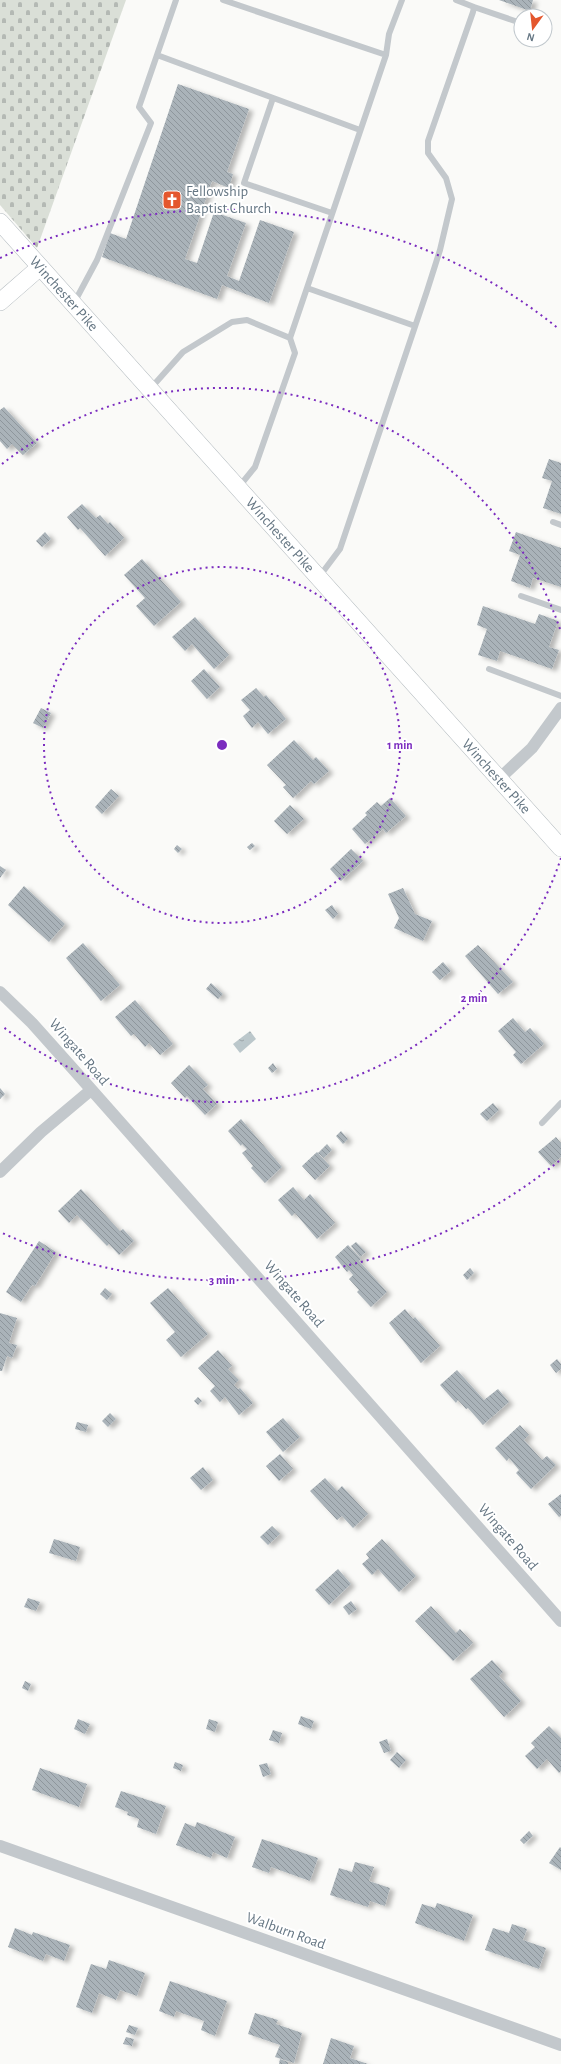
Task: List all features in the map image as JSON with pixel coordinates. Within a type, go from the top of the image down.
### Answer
[{"type":"main road","name":"Winchester Pike","points":[[0,222],[39,268],[237,489],[561,848]]},
{"type":"main road","points":[[0,302],[39,268]]},
{"type":"street","points":[[499,779],[532,748],[561,708]]},
{"type":"street","name":"Wingate Road","points":[[0,992],[32,1023],[561,1621]]},
{"type":"street","points":[[0,1172],[41,1132],[91,1090]]},
{"type":"street","name":"Walburn Road","points":[[0,1846],[561,2045]]},
{"type":"lane","points":[[73,305],[97,260],[151,123],[139,107],[176,0]]},
{"type":"lane","points":[[223,0],[386,55]]},
{"type":"lane","points":[[237,489],[255,467],[296,353],[290,338],[386,55],[389,34],[402,0]]},
{"type":"lane","points":[[456,0],[513,19]]},
{"type":"lane","points":[[318,579],[340,549],[440,250],[452,199],[446,178],[428,153],[428,141],[474,7]]},
{"type":"lane","points":[[157,55],[360,130]]},
{"type":"lane","points":[[273,98],[244,184],[332,213]]},
{"type":"lane","points":[[307,288],[415,326]]},
{"type":"lane","points":[[149,390],[183,352],[232,322],[247,320],[290,338]]},
{"type":"lane","points":[[553,522],[561,525]]},
{"type":"lane","points":[[521,596],[561,610]]},
{"type":"lane","points":[[489,669],[561,696]]},
{"type":"lane","points":[[542,1123],[561,1103]]},
{"type":"green space","points":[[0,0],[126,0],[37,248],[0,205]]},
{"type":"water","points":[[250,1031],[256,1039],[240,1053],[233,1044]]},
{"type":"building","points":[[499,0],[533,0],[531,8],[522,8]]},
{"type":"building","name":"Fellowship Baptist Church","points":[[178,84],[249,109],[227,172],[233,174],[229,188],[212,181],[185,259],[197,263],[214,212],[246,223],[227,276],[239,281],[260,220],[294,232],[269,303],[222,285],[217,299],[102,257],[110,233],[126,239]]},
{"type":"building","points":[[4,407],[37,443],[23,455],[12,444],[7,449],[0,441],[0,410]]},
{"type":"building","points":[[549,459],[561,463],[561,514],[543,508],[552,481],[542,478]]},
{"type":"building","points":[[82,504],[96,518],[100,515],[108,524],[110,522],[124,538],[105,556],[80,528],[78,530],[67,517]]},
{"type":"building","points":[[45,532],[51,539],[42,547],[36,541]]},
{"type":"building","points":[[516,532],[561,548],[561,587],[533,578],[530,588],[511,581],[520,555],[509,551]]},
{"type":"building","points":[[142,559],[181,602],[154,626],[136,606],[145,598],[124,575]]},
{"type":"building","points":[[483,606],[535,624],[539,614],[558,621],[549,647],[559,650],[552,669],[500,651],[497,661],[478,655],[487,629],[477,625]]},
{"type":"building","points":[[195,617],[229,655],[214,669],[192,644],[185,651],[172,637]]},
{"type":"building","points":[[204,669],[220,687],[207,699],[191,681]]},
{"type":"building","points":[[256,688],[264,697],[266,695],[286,719],[268,734],[258,722],[252,728],[243,716],[250,710],[241,700]]},
{"type":"building","points":[[41,708],[51,713],[43,728],[33,723]]},
{"type":"building","points":[[294,740],[313,760],[316,757],[329,771],[314,784],[311,781],[293,798],[283,787],[286,785],[267,765]]},
{"type":"building","points":[[111,789],[119,796],[102,814],[95,807]]},
{"type":"building","points":[[390,798],[406,816],[386,833],[383,829],[365,844],[352,829],[367,815],[365,813],[377,802],[381,806]]},
{"type":"building","points":[[290,805],[304,819],[287,834],[274,821]]},
{"type":"building","points":[[252,843],[255,846],[250,850],[247,847]]},
{"type":"building","points":[[177,845],[182,849],[178,853],[174,849]]},
{"type":"building","points":[[351,849],[363,861],[341,881],[330,869]]},
{"type":"building","points":[[0,866],[6,870],[0,878]]},
{"type":"building","points":[[24,886],[65,924],[49,942],[8,905]]},
{"type":"building","points":[[403,888],[415,914],[432,921],[423,941],[394,928],[399,918],[388,894]]},
{"type":"building","points":[[332,905],[338,914],[333,919],[325,910]]},
{"type":"building","points":[[83,943],[120,985],[101,1001],[66,958]]},
{"type":"building","points":[[478,945],[513,982],[498,994],[465,956]]},
{"type":"building","points":[[443,962],[451,971],[440,980],[432,972]]},
{"type":"building","points":[[211,983],[223,994],[218,999],[206,989]]},
{"type":"building","points":[[135,1000],[173,1044],[160,1055],[149,1043],[145,1047],[134,1034],[131,1036],[115,1017]]},
{"type":"building","points":[[513,1018],[525,1032],[530,1028],[544,1044],[521,1064],[513,1055],[516,1052],[498,1031]]},
{"type":"building","points":[[273,1063],[277,1069],[272,1073],[268,1068]]},
{"type":"building","points":[[189,1065],[208,1085],[203,1089],[217,1104],[205,1115],[187,1096],[185,1098],[171,1083]]},
{"type":"building","points":[[0,1088],[5,1094],[0,1099]]},
{"type":"building","points":[[493,1103],[499,1110],[487,1121],[480,1114]]},
{"type":"building","points":[[241,1119],[282,1167],[265,1183],[251,1168],[253,1166],[242,1153],[247,1149],[242,1144],[241,1146],[228,1131]]},
{"type":"building","points":[[341,1131],[348,1139],[343,1144],[336,1136]]},
{"type":"building","points":[[556,1137],[561,1143],[561,1157],[551,1166],[538,1152]]},
{"type":"building","points":[[327,1144],[332,1150],[324,1158],[318,1153]]},
{"type":"building","points":[[317,1152],[330,1166],[315,1180],[302,1166]]},
{"type":"building","points":[[293,1187],[304,1200],[310,1194],[335,1223],[317,1239],[295,1213],[292,1216],[278,1200]]},
{"type":"building","points":[[81,1189],[120,1231],[123,1229],[134,1241],[119,1255],[109,1244],[107,1246],[77,1215],[69,1223],[58,1211]]},
{"type":"building","points":[[39,1241],[56,1252],[35,1286],[32,1285],[21,1302],[6,1292]]},
{"type":"building","points":[[356,1242],[366,1252],[360,1257],[351,1246]]},
{"type":"building","points":[[348,1245],[361,1259],[359,1261],[387,1292],[371,1307],[357,1292],[359,1290],[349,1279],[353,1275],[349,1270],[347,1272],[335,1257]]},
{"type":"building","points":[[470,1268],[474,1273],[467,1280],[463,1275]]},
{"type":"building","points":[[105,1288],[112,1294],[107,1300],[100,1294]]},
{"type":"building","points":[[168,1288],[208,1334],[181,1357],[166,1340],[175,1332],[150,1303]]},
{"type":"building","points":[[405,1309],[413,1319],[415,1317],[440,1346],[421,1363],[389,1323]]},
{"type":"building","points":[[0,1313],[17,1318],[9,1343],[17,1345],[12,1358],[7,1356],[2,1371],[0,1371]]},
{"type":"building","points":[[218,1350],[232,1366],[228,1369],[239,1380],[234,1385],[238,1389],[240,1388],[253,1403],[239,1415],[225,1397],[220,1402],[210,1391],[215,1386],[198,1368]]},
{"type":"building","points":[[557,1359],[561,1364],[561,1369],[556,1373],[550,1365]]},
{"type":"building","points":[[457,1370],[484,1400],[498,1389],[509,1402],[483,1425],[468,1408],[466,1409],[458,1400],[456,1403],[440,1385]]},
{"type":"building","points":[[198,1397],[202,1401],[198,1405],[194,1401]]},
{"type":"building","points":[[110,1413],[116,1419],[108,1427],[102,1421]]},
{"type":"building","points":[[283,1418],[300,1437],[283,1452],[266,1432]]},
{"type":"building","points":[[77,1422],[88,1425],[86,1432],[75,1429]]},
{"type":"building","points":[[520,1425],[529,1435],[524,1440],[542,1460],[547,1456],[556,1465],[531,1489],[516,1473],[519,1470],[509,1458],[507,1461],[495,1448]]},
{"type":"building","points":[[280,1454],[293,1469],[279,1481],[266,1466]]},
{"type":"building","points":[[203,1467],[213,1480],[201,1490],[190,1478]]},
{"type":"building","points":[[325,1478],[337,1491],[342,1486],[368,1514],[353,1528],[342,1516],[337,1520],[310,1491]]},
{"type":"building","points":[[561,1494],[561,1516],[559,1517],[548,1504]]},
{"type":"building","points":[[272,1526],[280,1534],[268,1545],[260,1537]]},
{"type":"building","points":[[54,1539],[80,1547],[76,1561],[49,1553]]},
{"type":"building","points":[[382,1539],[416,1576],[399,1592],[378,1569],[372,1575],[362,1564],[369,1558],[366,1554]]},
{"type":"building","points":[[338,1569],[351,1584],[329,1605],[315,1590]]},
{"type":"building","points":[[28,1598],[40,1602],[36,1611],[24,1607]]},
{"type":"building","points":[[351,1601],[357,1609],[349,1615],[343,1607]]},
{"type":"building","points":[[431,1606],[456,1633],[460,1629],[473,1643],[453,1661],[415,1621]]},
{"type":"building","points":[[492,1660],[503,1672],[499,1676],[521,1701],[504,1717],[470,1679]]},
{"type":"building","points":[[25,1681],[31,1684],[28,1691],[22,1688]]},
{"type":"building","points":[[301,1716],[314,1721],[311,1729],[298,1724]]},
{"type":"building","points":[[78,1719],[90,1724],[85,1734],[74,1729]]},
{"type":"building","points":[[209,1719],[218,1722],[215,1732],[206,1729]]},
{"type":"building","points":[[549,1726],[561,1738],[561,1771],[559,1773],[547,1759],[537,1769],[525,1756],[535,1747],[531,1743]]},
{"type":"building","points":[[273,1730],[282,1733],[279,1743],[269,1740]]},
{"type":"building","points":[[387,1739],[391,1751],[384,1753],[379,1742]]},
{"type":"building","points":[[397,1752],[406,1760],[399,1768],[390,1760]]},
{"type":"building","points":[[175,1762],[183,1765],[181,1771],[173,1768]]},
{"type":"building","points":[[267,1763],[271,1774],[263,1777],[259,1765]]},
{"type":"building","points":[[40,1768],[87,1784],[79,1807],[32,1790]]},
{"type":"building","points":[[121,1791],[166,1806],[156,1834],[137,1827],[139,1819],[127,1815],[128,1812],[115,1807]]},
{"type":"building","points":[[197,1822],[235,1837],[227,1858],[213,1852],[211,1858],[176,1845],[185,1823],[195,1827]]},
{"type":"building","points":[[529,1831],[533,1836],[524,1844],[520,1840]]},
{"type":"building","points":[[262,1839],[318,1858],[310,1881],[271,1867],[269,1873],[252,1867]]},
{"type":"building","points":[[560,1847],[561,1848],[561,1870],[549,1863]]},
{"type":"building","points":[[355,1862],[374,1867],[369,1881],[390,1888],[385,1906],[370,1901],[368,1907],[330,1895],[339,1868],[352,1872]]},
{"type":"building","points":[[437,1903],[473,1915],[464,1941],[415,1923],[422,1904],[435,1908]]},
{"type":"building","points":[[512,1924],[527,1929],[523,1940],[546,1948],[539,1969],[485,1950],[493,1928],[509,1933]]},
{"type":"building","points":[[15,1928],[32,1935],[33,1932],[70,1945],[64,1961],[46,1954],[43,1961],[8,1947]]},
{"type":"building","points":[[109,1960],[145,1973],[137,1996],[120,1990],[116,2000],[99,1993],[92,2013],[76,2007],[91,1964],[106,1969]]},
{"type":"building","points":[[170,1981],[227,2001],[215,2036],[201,2030],[204,2021],[176,2011],[174,2017],[159,2011]]},
{"type":"building","points":[[255,2013],[278,2020],[276,2024],[302,2033],[294,2063],[275,2057],[280,2045],[248,2034]]},
{"type":"building","points":[[129,2025],[138,2028],[135,2035],[126,2032]]},
{"type":"building","points":[[126,2037],[134,2039],[132,2046],[123,2044]]},
{"type":"building","points":[[331,2038],[354,2046],[350,2058],[368,2064],[323,2064]]},
{"type":"building","points":[[280,2059],[288,2062],[288,2064],[279,2064]]},
{"type":"place","name":"Fellowship Baptist Church","points":[[172,200]]}]
